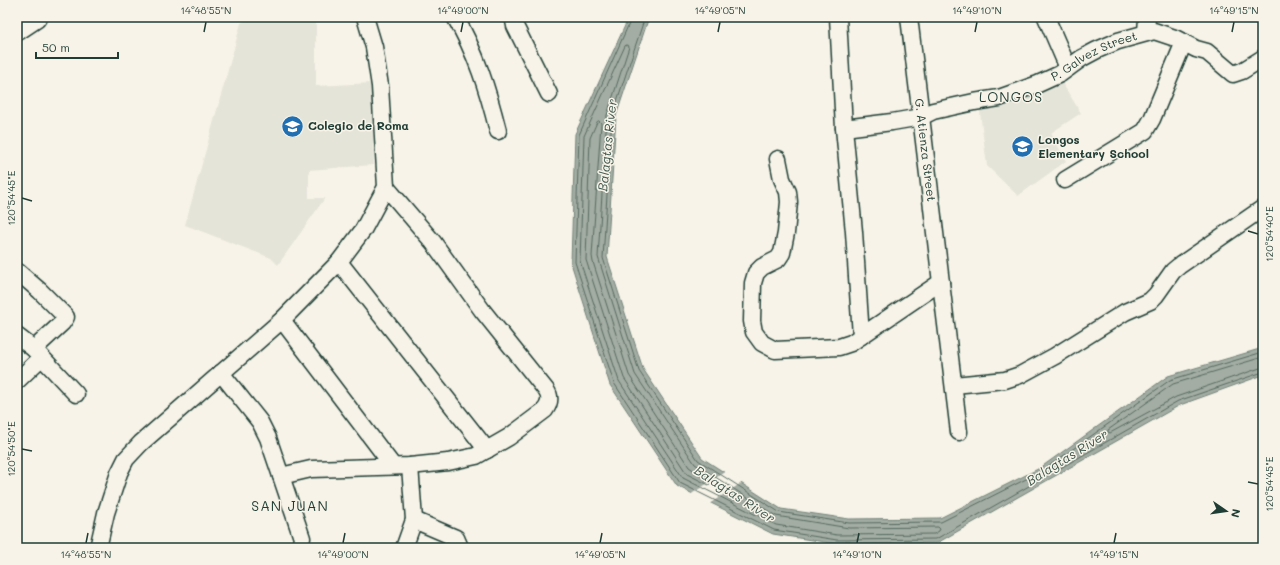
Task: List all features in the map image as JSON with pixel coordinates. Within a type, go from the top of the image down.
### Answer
[{"type":"highway","points":[[17,29],[35,17]]},
{"type":"street","points":[[98,548],[106,513],[119,473],[126,460],[141,443],[282,320],[339,262],[363,230],[386,187],[380,86],[374,47],[365,17]]},
{"type":"street","points":[[455,17],[479,67],[487,88],[498,131]]},
{"type":"street","points":[[517,17],[514,21],[515,26],[549,94]]},
{"type":"street","points":[[838,17],[844,128],[854,232],[861,336]]},
{"type":"street","name":"G. Atienza Street","points":[[909,17],[959,432]]},
{"type":"street","points":[[1046,17],[1068,68]]},
{"type":"street","name":"P. Galvez Street","points":[[844,128],[921,117],[932,111],[999,98],[1022,91],[1060,74],[1097,50],[1118,41],[1147,25],[1154,31],[1160,32],[1184,42],[1196,49],[1207,52],[1233,74],[1242,72],[1263,58]]},
{"type":"street","points":[[1066,180],[1145,131],[1152,119],[1184,42]]},
{"type":"street","points":[[778,159],[782,178],[788,192],[789,202],[786,234],[782,253],[778,259],[762,267],[756,273],[753,283],[752,321],[754,332],[762,343],[775,350],[839,347],[850,343],[861,336],[940,282]]},
{"type":"street","points":[[281,476],[311,469],[410,466],[448,462],[476,456],[509,437],[545,410],[549,405],[548,394],[482,310],[433,242],[386,187]]},
{"type":"street","points":[[954,385],[1005,380],[1020,375],[1055,356],[1125,312],[1150,302],[1173,271],[1179,266],[1263,208]]},
{"type":"street","points":[[339,262],[487,450]]},
{"type":"street","points":[[17,381],[66,317],[18,272]]},
{"type":"street","points":[[282,320],[394,466]]},
{"type":"street","points":[[17,336],[38,354],[76,394]]},
{"type":"street","points":[[220,373],[260,422],[268,438],[302,538],[300,548]]},
{"type":"street","points":[[404,548],[414,520],[410,466]]},
{"type":"street","points":[[414,520],[456,538],[459,548]]},
{"type":"shaded area","name":"Colegio de Roma","points":[[250,17],[316,17],[316,86],[371,83],[374,165],[309,170],[309,198],[325,198],[278,265],[271,258],[185,225],[241,23]]},
{"type":"shaded area","name":"Longos Elementary School","points":[[1059,78],[1081,113],[1051,133],[1066,161],[1018,196],[987,166],[979,105]]},
{"type":"water","name":"Balagtas River","points":[[629,17],[649,17],[616,116],[607,257],[643,369],[702,458],[781,509],[849,519],[940,518],[1040,468],[1168,376],[1263,348],[1263,375],[1180,405],[937,543],[837,544],[773,534],[677,486],[610,385],[571,263],[575,134]]},
{"type":"pier","points":[[726,471],[743,482],[709,504],[690,495]]},
{"type":"place","name":"Colegio de Roma","points":[[293,126]]},
{"type":"place","name":"Longos Elementary School","points":[[1022,147]]},
{"type":"district","name":"LONGOS","points":[[1011,97]]},
{"type":"district","name":"SAN JUAN","points":[[290,506]]}]
